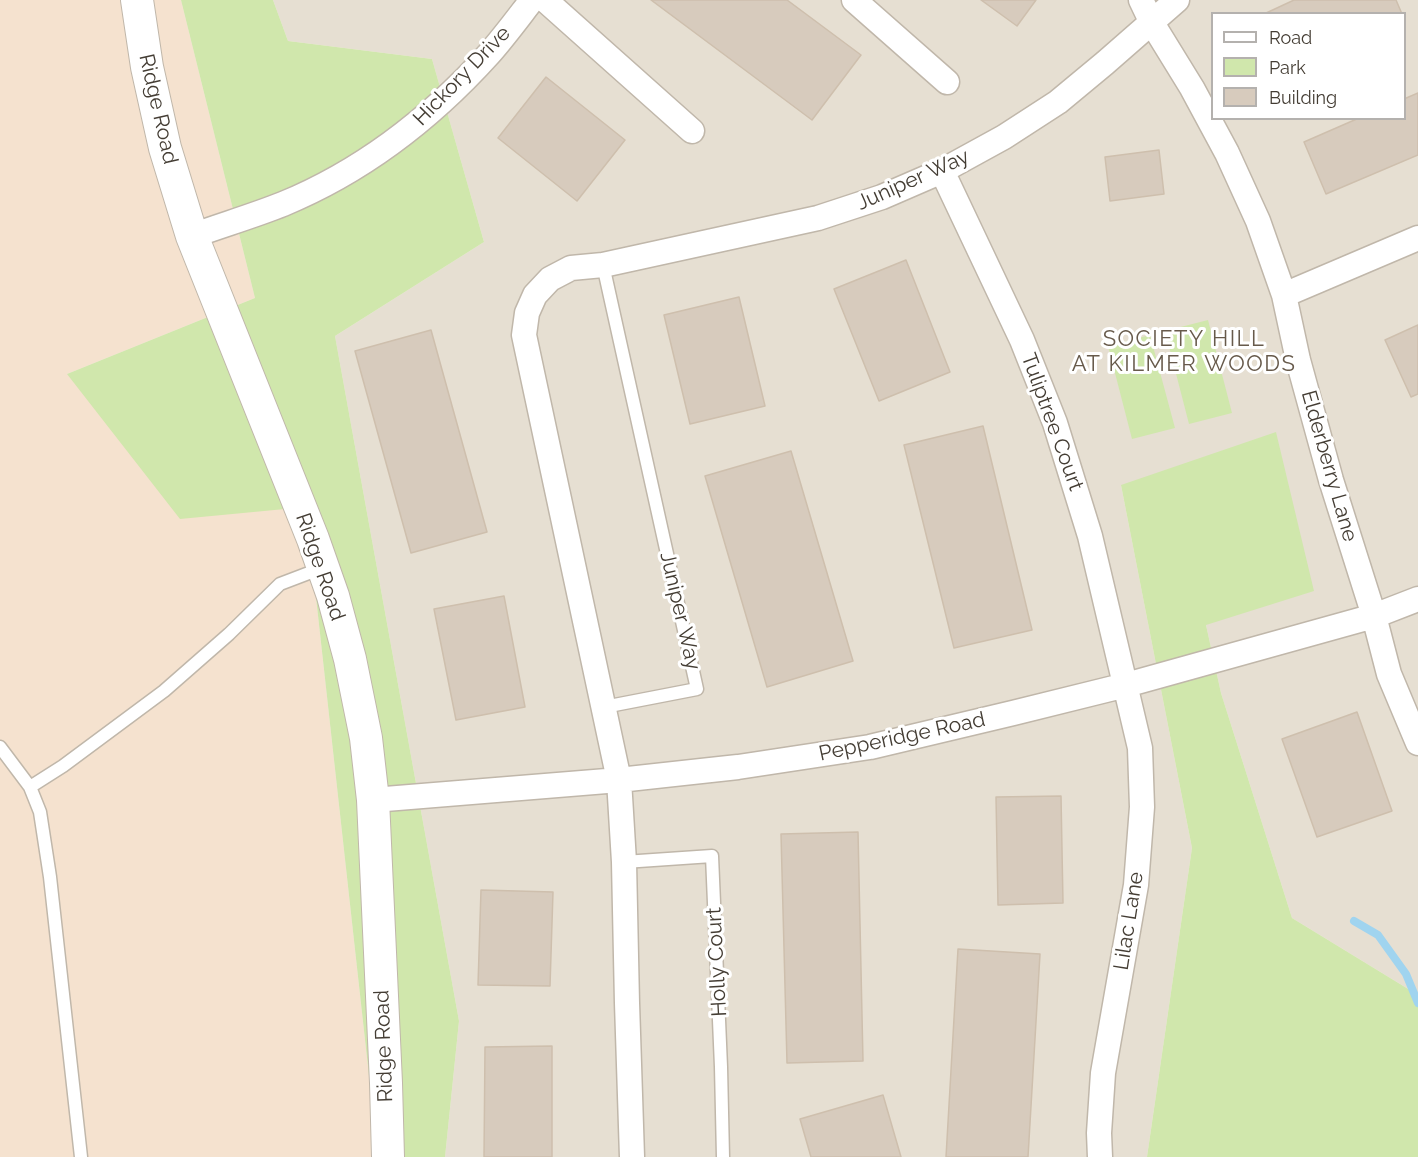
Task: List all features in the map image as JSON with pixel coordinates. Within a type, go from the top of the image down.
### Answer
[{"type":"street","name":"Ridge Road","points":[[137,0],[147,67],[165,147],[192,236],[313,539],[333,596],[350,659],[366,738],[373,800],[388,1157]]},
{"type":"street","name":"Hickory Drive","points":[[192,236],[284,204],[344,174],[400,137],[444,101],[490,53],[532,0]]},
{"type":"street","points":[[546,0],[692,131]]},
{"type":"street","points":[[854,0],[948,82]]},
{"type":"street","name":"Elderberry Lane","points":[[1141,0],[1227,153],[1258,221],[1284,295],[1298,360],[1331,480],[1374,616],[1389,674],[1418,743]]},
{"type":"street","name":"Juniper Way","points":[[619,780],[524,335],[527,313],[535,295],[550,279],[571,268],[603,265],[818,218],[882,197],[942,171],[1004,137],[1058,102],[1177,0]]},
{"type":"street","name":"Tuliptree Court","points":[[942,171],[1023,340],[1055,423],[1090,536],[1126,685]]},
{"type":"street","points":[[1284,295],[1418,238]]},
{"type":"street","name":"Pepperidge Road","points":[[373,800],[619,780],[738,767],[870,747],[1126,685],[1374,616],[1418,599]]},
{"type":"street","name":"Lilac Lane","points":[[1100,1157],[1099,1133],[1103,1072],[1136,885],[1142,807],[1140,748],[1126,685]]},
{"type":"street","points":[[619,780],[624,862],[632,1157]]},
{"type":"lane","name":"Juniper Way","points":[[603,265],[697,689],[604,708]]},
{"type":"lane","points":[[30,787],[63,766],[164,691],[280,585],[323,568]]},
{"type":"lane","points":[[0,747],[30,787],[40,812],[81,1157]]},
{"type":"lane","name":"Holly Court","points":[[624,862],[712,856],[723,1157]]},
{"type":"shaded area","points":[[0,0],[181,0],[255,298],[67,374],[306,507],[378,1157],[0,1157]]},
{"type":"shaded area","points":[[273,0],[1418,0],[1418,995],[1292,918],[1221,693],[1206,625],[1121,485],[1192,848],[1147,1157],[445,1157],[459,1021],[335,336],[484,242],[432,59],[288,41]]},
{"type":"green space","points":[[181,0],[273,0],[288,41],[432,59],[484,242],[335,336],[459,1021],[445,1157],[378,1157],[306,507],[180,519],[67,374],[255,298]]},
{"type":"green space","points":[[1208,320],[1232,413],[1189,424],[1165,331]]},
{"type":"green space","points":[[1150,335],[1175,428],[1132,439],[1108,346]]},
{"type":"green space","points":[[1276,432],[1314,591],[1206,625],[1221,693],[1292,918],[1418,995],[1418,1157],[1147,1157],[1192,848],[1121,485]]},
{"type":"building","points":[[651,0],[787,0],[861,55],[812,120]]},
{"type":"building","points":[[981,0],[1036,0],[1017,26]]},
{"type":"building","points":[[1294,0],[1396,0],[1401,12],[1268,12]]},
{"type":"building","points":[[546,77],[625,140],[577,201],[498,138]]},
{"type":"building","points":[[1418,93],[1418,155],[1326,194],[1304,142],[1354,120],[1406,120],[1406,98]]},
{"type":"building","points":[[1159,150],[1164,194],[1110,201],[1105,157]]},
{"type":"building","points":[[906,260],[950,372],[879,401],[834,289]]},
{"type":"building","points":[[739,297],[765,406],[690,424],[664,315]]},
{"type":"building","points":[[1418,325],[1418,394],[1411,397],[1385,340]]},
{"type":"building","points":[[431,330],[487,532],[411,553],[355,351]]},
{"type":"building","points":[[983,426],[1032,630],[954,648],[904,445]]},
{"type":"building","points":[[791,451],[853,661],[767,687],[705,476]]},
{"type":"building","points":[[504,596],[525,707],[456,720],[434,609]]},
{"type":"building","points":[[1357,712],[1392,811],[1317,837],[1282,739]]},
{"type":"building","points":[[1061,796],[1063,903],[998,905],[996,797]]},
{"type":"building","points":[[858,832],[863,1061],[787,1063],[781,834]]},
{"type":"building","points":[[481,890],[553,892],[550,986],[478,985]]},
{"type":"building","points":[[958,949],[1040,954],[1028,1157],[946,1157]]},
{"type":"building","points":[[552,1046],[552,1157],[484,1157],[485,1047]]},
{"type":"building","points":[[883,1095],[901,1157],[811,1157],[800,1119]]},
{"type":"waterway","points":[[1354,921],[1378,935],[1406,974],[1418,1003]]},
{"type":"district","name":"SOCIETY HILL AT KILMER WOODS","points":[[1184,352]]}]
